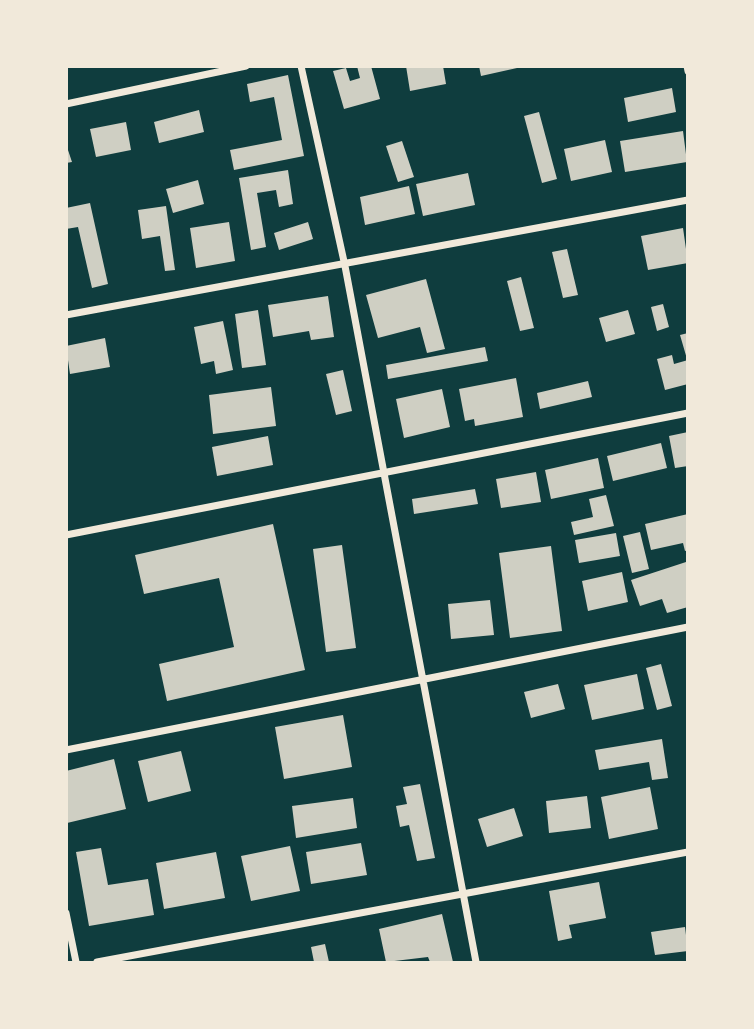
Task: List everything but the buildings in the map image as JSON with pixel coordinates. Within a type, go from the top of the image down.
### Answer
[{"type":"street","points":[[66,104],[246,66]]},
{"type":"street","points":[[301,66],[345,266],[476,962]]},
{"type":"street","points":[[66,315],[345,266],[688,200]]},
{"type":"street","points":[[66,534],[688,413]]},
{"type":"street","points":[[66,750],[688,627]]},
{"type":"street","points":[[97,962],[688,852]]},
{"type":"street","points":[[66,913],[76,962]]}]
